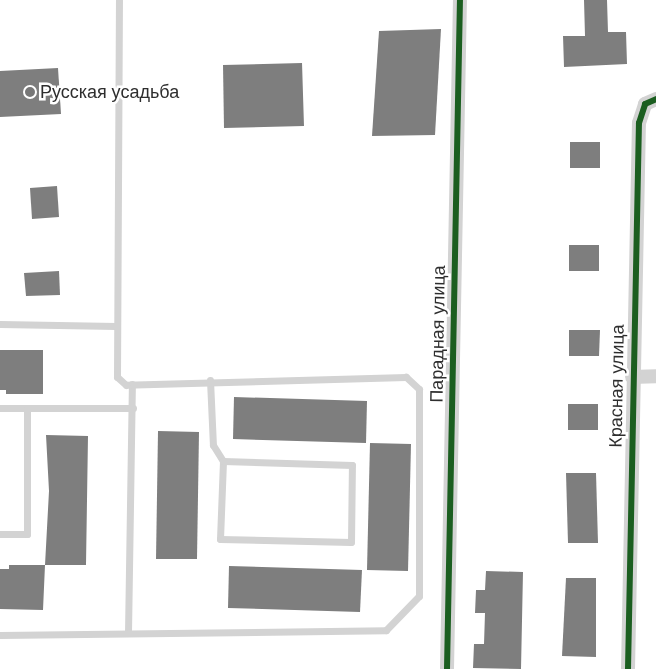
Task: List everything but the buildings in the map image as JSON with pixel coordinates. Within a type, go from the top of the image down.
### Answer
[{"type":"street","name":"Парадная улица","points":[[447,669],[460,0]]},
{"type":"street","name":"Красная улица","points":[[628,669],[632,377],[639,124],[651,101]]},
{"type":"street","points":[[632,377],[656,376]]},
{"type":"lane","points":[[0,634],[386,630],[419,596],[419,389],[406,377],[210,380],[132,384],[117,377],[118,0]]},
{"type":"lane","points":[[0,324],[116,326]]},
{"type":"lane","points":[[210,380],[213,445],[223,461],[220,539],[352,542],[352,465],[223,461]]},
{"type":"lane","points":[[128,633],[132,384]]},
{"type":"lane","points":[[0,408],[132,408]]},
{"type":"lane","points":[[0,534],[27,534],[27,408]]},
{"type":"cycle path","points":[[447,669],[460,0]]},
{"type":"cycle path","points":[[628,669],[639,123],[645,104],[656,99]]},
{"type":"place","name":"Русская усадьба","points":[[30,92]]}]
